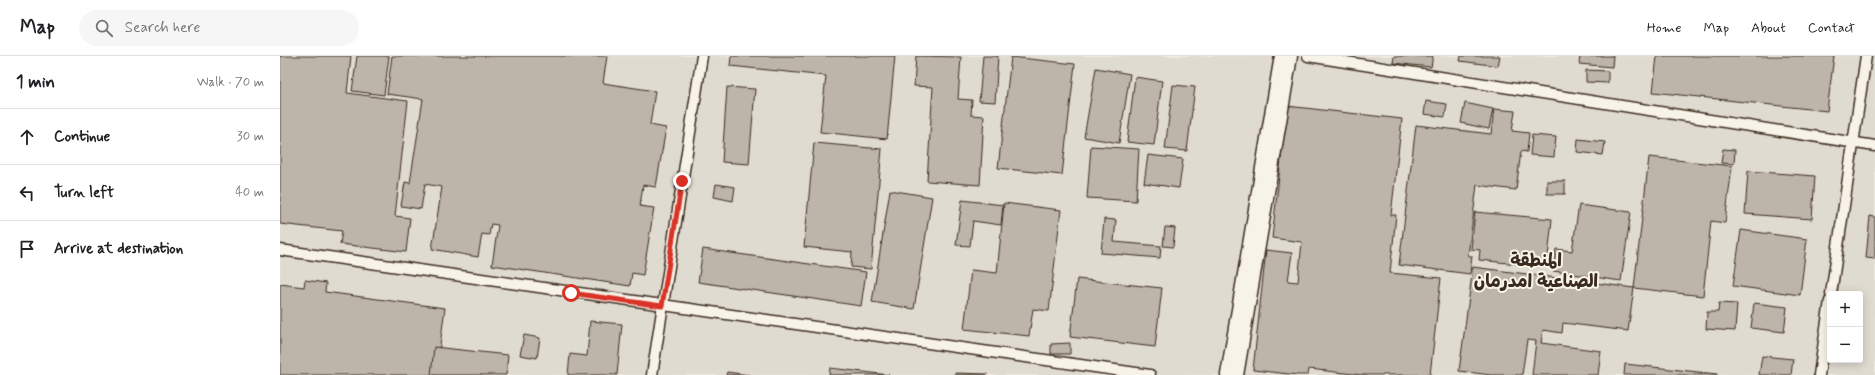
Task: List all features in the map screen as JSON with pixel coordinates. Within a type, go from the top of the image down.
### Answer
[{"type":"street","points":[[1232,375],[1286,56]]},
{"type":"lane","points":[[652,375],[702,56]]},
{"type":"lane","points":[[1308,56],[1875,146]]},
{"type":"lane","points":[[1831,291],[1866,56]]},
{"type":"lane","points":[[280,250],[1150,375]]},
{"type":"lane","points":[[1819,375],[1827,321]]},
{"type":"shaded area","points":[[280,56],[1875,56],[1875,375],[280,375]]},
{"type":"building","points":[[280,56],[351,56],[347,93],[408,101],[395,216],[410,218],[406,252],[340,244],[342,231],[280,224]]},
{"type":"building","points":[[357,56],[389,56],[384,95],[352,91]]},
{"type":"building","points":[[392,56],[607,56],[603,83],[655,91],[650,125],[666,128],[656,187],[643,185],[640,206],[654,208],[643,275],[632,273],[630,286],[492,265],[498,225],[491,224],[489,235],[482,234],[478,257],[432,249],[442,187],[425,184],[421,209],[401,206],[405,182],[410,183],[423,99],[387,94]]},
{"type":"building","points":[[731,56],[895,56],[887,139],[820,132],[826,76],[730,66]]},
{"type":"building","points":[[916,56],[961,57],[958,99],[972,100],[971,115],[984,116],[980,185],[927,181],[933,87],[914,86]]},
{"type":"building","points":[[983,56],[998,56],[995,102],[979,101]]},
{"type":"building","points":[[1394,56],[1433,56],[1431,67],[1393,63]]},
{"type":"building","points":[[1461,56],[1500,56],[1498,66],[1460,61]]},
{"type":"building","points":[[1580,56],[1613,56],[1612,67],[1579,64]]},
{"type":"building","points":[[1657,56],[1834,56],[1827,111],[1653,92]]},
{"type":"building","points":[[1011,57],[1075,64],[1062,175],[998,168]]},
{"type":"building","points":[[1096,68],[1130,74],[1119,143],[1084,137]]},
{"type":"building","points":[[1586,70],[1608,71],[1608,83],[1586,82]]},
{"type":"building","points":[[1135,77],[1162,81],[1154,145],[1127,142]]},
{"type":"building","points":[[1173,85],[1195,87],[1187,151],[1165,149]]},
{"type":"building","points":[[727,87],[755,89],[749,164],[722,162]]},
{"type":"building","points":[[1426,101],[1447,104],[1445,117],[1424,114]]},
{"type":"building","points":[[1465,103],[1493,109],[1489,129],[1461,123]]},
{"type":"building","points":[[1287,106],[1402,119],[1391,215],[1396,215],[1390,273],[1441,278],[1430,375],[1362,375],[1309,369],[1308,375],[1298,375],[1253,370],[1266,250],[1292,253],[1288,281],[1298,282],[1302,242],[1272,238]]},
{"type":"building","points":[[1494,109],[1515,111],[1512,131],[1529,133],[1527,152],[1521,151],[1516,190],[1477,185],[1468,256],[1472,256],[1470,274],[1399,265],[1416,125],[1491,134]]},
{"type":"building","points":[[1532,135],[1556,137],[1554,157],[1530,155]]},
{"type":"building","points":[[1578,139],[1605,142],[1603,155],[1577,152]]},
{"type":"building","points":[[814,143],[882,149],[871,269],[851,267],[852,252],[804,247]]},
{"type":"building","points":[[1091,146],[1139,149],[1136,201],[1087,198]]},
{"type":"building","points":[[1723,149],[1735,150],[1734,164],[1721,163]]},
{"type":"building","points":[[1148,155],[1183,159],[1179,188],[1144,183]]},
{"type":"building","points":[[1649,157],[1732,166],[1725,223],[1711,221],[1703,296],[1634,288]]},
{"type":"building","points":[[1748,171],[1815,176],[1812,219],[1745,214]]},
{"type":"building","points":[[1547,181],[1565,181],[1565,194],[1547,194]]},
{"type":"building","points":[[716,184],[735,187],[733,201],[714,197]]},
{"type":"building","points":[[890,190],[932,197],[914,309],[872,302]]},
{"type":"building","points":[[962,200],[1003,205],[1001,225],[973,221],[970,246],[956,245]]},
{"type":"building","points":[[1004,203],[1061,210],[1049,311],[1033,309],[1029,336],[964,329],[971,270],[997,273]]},
{"type":"building","points":[[1579,205],[1631,212],[1621,281],[1553,271],[1556,249],[1572,251]]},
{"type":"building","points":[[1475,212],[1552,219],[1547,267],[1479,260],[1480,250],[1471,249]]},
{"type":"building","points":[[1870,216],[1875,217],[1875,259],[1866,258]]},
{"type":"building","points":[[1104,219],[1116,220],[1114,242],[1161,246],[1160,258],[1101,253]]},
{"type":"building","points":[[1165,227],[1175,228],[1173,247],[1163,246]]},
{"type":"building","points":[[1741,230],[1807,239],[1800,295],[1733,286]]},
{"type":"building","points":[[703,249],[866,272],[861,306],[698,282]]},
{"type":"building","points":[[1473,267],[1634,288],[1628,331],[1563,323],[1562,333],[1543,330],[1541,343],[1601,351],[1598,375],[1532,375],[1536,341],[1527,340],[1522,375],[1491,375],[1459,371]]},
{"type":"building","points":[[1077,279],[1162,288],[1155,347],[1070,337]]},
{"type":"building","points":[[305,280],[326,283],[325,292],[445,308],[436,375],[280,375],[280,284],[304,287]]},
{"type":"building","points":[[1719,303],[1737,304],[1735,331],[1706,329],[1707,312],[1718,312]]},
{"type":"building","points":[[1754,303],[1787,307],[1784,332],[1751,328]]},
{"type":"building","points":[[590,321],[622,324],[617,375],[568,375],[570,354],[587,356]]},
{"type":"building","points":[[524,335],[540,338],[537,358],[520,355]]},
{"type":"building","points":[[1070,343],[1070,354],[1051,354],[1051,344]]},
{"type":"building","points":[[434,347],[508,355],[506,375],[431,375]]},
{"type":"building","points":[[1762,356],[1793,359],[1791,375],[1759,375]]},
{"type":"building","points":[[1625,364],[1717,374],[1717,375],[1624,375]]},
{"type":"building","points":[[830,368],[889,375],[829,375]]},
{"type":"building","points":[[727,372],[749,375],[726,375]]},
{"type":"building","points":[[955,373],[987,374],[987,375],[955,375]]},
{"type":"district","name":"المنطقة الصناعية امدرمان","points":[[1536,270]]},
{"type":"route","points":[[571,293],[662,306],[682,181]]}]
